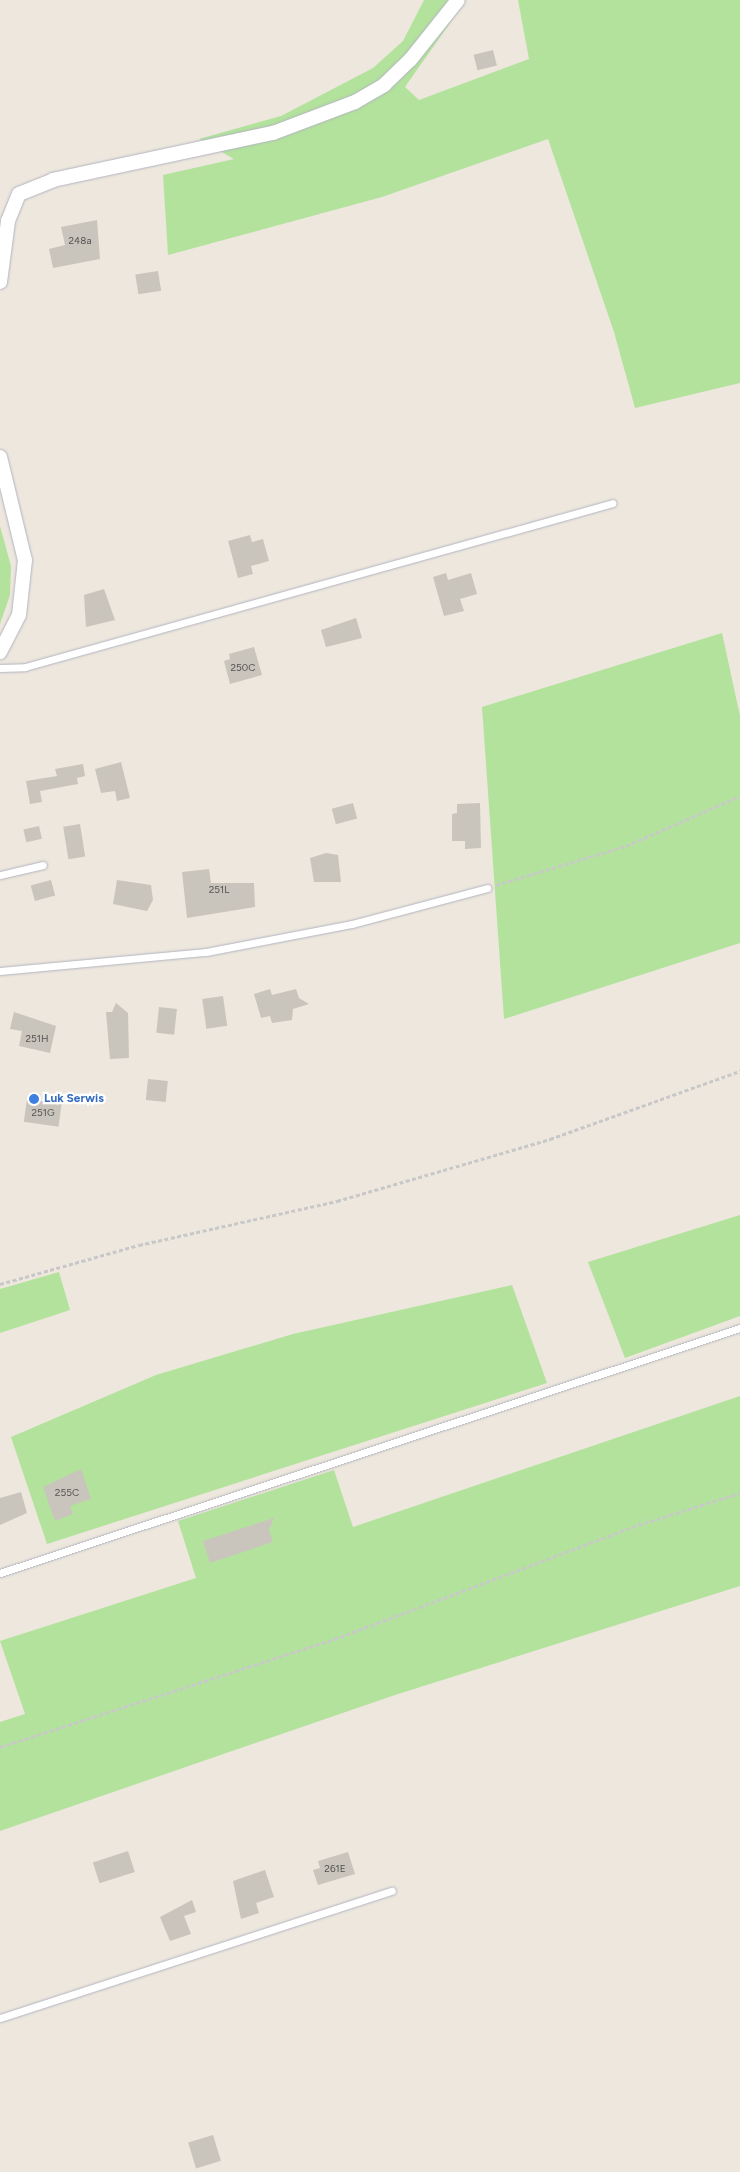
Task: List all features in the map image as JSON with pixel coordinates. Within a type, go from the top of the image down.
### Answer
[{"type":"street","points":[[0,282],[7,203],[19,194],[53,180],[211,150],[273,133],[355,102],[384,85],[411,59],[458,0]]},
{"type":"street","points":[[0,457],[20,534],[24,588],[19,615],[0,652]]},
{"type":"lane","points":[[0,668],[26,667],[613,503]]},
{"type":"lane","points":[[0,875],[43,866]]},
{"type":"lane","points":[[0,971],[206,952],[352,924],[488,888]]},
{"type":"lane","points":[[0,1574],[740,1328]]},
{"type":"lane","points":[[0,2018],[392,1891]]},
{"type":"path","points":[[488,888],[626,846],[740,796]]},
{"type":"path","points":[[0,1284],[139,1245],[337,1202],[550,1138],[740,1071]]},
{"type":"path","points":[[0,1747],[340,1637],[632,1527],[740,1492]]},
{"type":"green space","points":[[424,0],[466,0],[405,87],[419,100],[529,59],[518,0],[740,0],[740,383],[635,408],[614,332],[548,139],[382,197],[168,255],[163,175],[234,159],[199,139],[281,116],[373,68],[403,41]]},
{"type":"green space","points":[[0,526],[11,566],[10,595],[0,624]]},
{"type":"green space","points":[[722,633],[740,716],[740,943],[504,1019],[482,707]]},
{"type":"green space","points":[[740,1215],[740,1316],[625,1358],[588,1262]]},
{"type":"green space","points":[[59,1272],[70,1310],[0,1333],[0,1289]]},
{"type":"green space","points":[[512,1285],[547,1383],[47,1544],[11,1437],[156,1375],[293,1334]]},
{"type":"green space","points":[[740,1396],[740,1586],[395,1695],[0,1831],[0,1722],[25,1714],[0,1641],[196,1578],[178,1521],[334,1470],[353,1527]]},
{"type":"building","points":[[493,50],[497,66],[477,70],[474,55]]},
{"type":"building","points":[[97,220],[100,259],[53,268],[49,249],[65,245],[61,227]]},
{"type":"building","points":[[158,271],[161,291],[138,294],[135,275]]},
{"type":"building","points":[[250,535],[252,542],[263,539],[269,561],[251,566],[253,574],[238,578],[228,541]]},
{"type":"building","points":[[446,573],[448,580],[471,573],[477,594],[460,599],[464,611],[444,616],[433,577]]},
{"type":"building","points":[[104,589],[115,620],[86,627],[84,595]]},
{"type":"building","points":[[356,618],[362,638],[326,647],[321,630]]},
{"type":"building","points":[[254,647],[262,675],[230,684],[224,661],[230,659],[229,654]]},
{"type":"building","points":[[121,762],[130,798],[117,801],[115,791],[101,793],[95,769]]},
{"type":"building","points":[[83,764],[85,776],[77,778],[78,784],[40,791],[42,802],[30,804],[26,781],[57,776],[55,769]]},
{"type":"building","points":[[353,803],[357,818],[336,824],[332,809]]},
{"type":"building","points":[[480,803],[481,848],[465,849],[465,841],[452,841],[452,814],[457,813],[457,804]]},
{"type":"building","points":[[80,824],[85,857],[68,859],[63,827]]},
{"type":"building","points":[[39,826],[42,839],[26,842],[23,830]]},
{"type":"building","points":[[326,853],[338,855],[341,882],[314,882],[310,858]]},
{"type":"building","points":[[209,869],[211,883],[254,883],[255,907],[187,918],[182,872]]},
{"type":"building","points":[[51,880],[55,895],[35,901],[31,885]]},
{"type":"building","points":[[117,880],[151,885],[153,900],[147,911],[113,904]]},
{"type":"building","points":[[270,989],[272,995],[296,989],[299,998],[309,1004],[293,1009],[292,1020],[272,1023],[270,1016],[261,1018],[254,994]]},
{"type":"building","points":[[223,996],[227,1026],[206,1029],[202,999]]},
{"type":"building","points":[[116,1003],[128,1013],[129,1058],[110,1059],[106,1012],[112,1012]]},
{"type":"building","points":[[159,1007],[177,1009],[174,1035],[156,1033]]},
{"type":"building","points":[[14,1012],[56,1026],[50,1053],[19,1046],[22,1031],[10,1029]]},
{"type":"building","points":[[148,1079],[168,1081],[166,1102],[146,1100]]},
{"type":"building","points":[[27,1099],[62,1104],[58,1127],[24,1122]]},
{"type":"building","points":[[81,1469],[91,1499],[70,1506],[73,1514],[55,1521],[43,1487]]},
{"type":"building","points":[[21,1492],[27,1513],[0,1525],[0,1498]]},
{"type":"building","points":[[274,1518],[269,1530],[273,1542],[210,1563],[203,1541]]},
{"type":"building","points":[[128,1851],[135,1872],[100,1883],[93,1862]]},
{"type":"building","points":[[348,1852],[355,1874],[318,1885],[313,1870],[320,1868],[318,1861]]},
{"type":"building","points":[[265,1870],[274,1897],[256,1903],[259,1913],[241,1919],[233,1881]]},
{"type":"building","points":[[192,1900],[196,1912],[184,1916],[191,1934],[170,1941],[160,1917]]},
{"type":"building","points":[[213,2135],[221,2161],[196,2168],[188,2143]]},
{"type":"place","name":"Luk Serwis","points":[[34,1099]]}]
